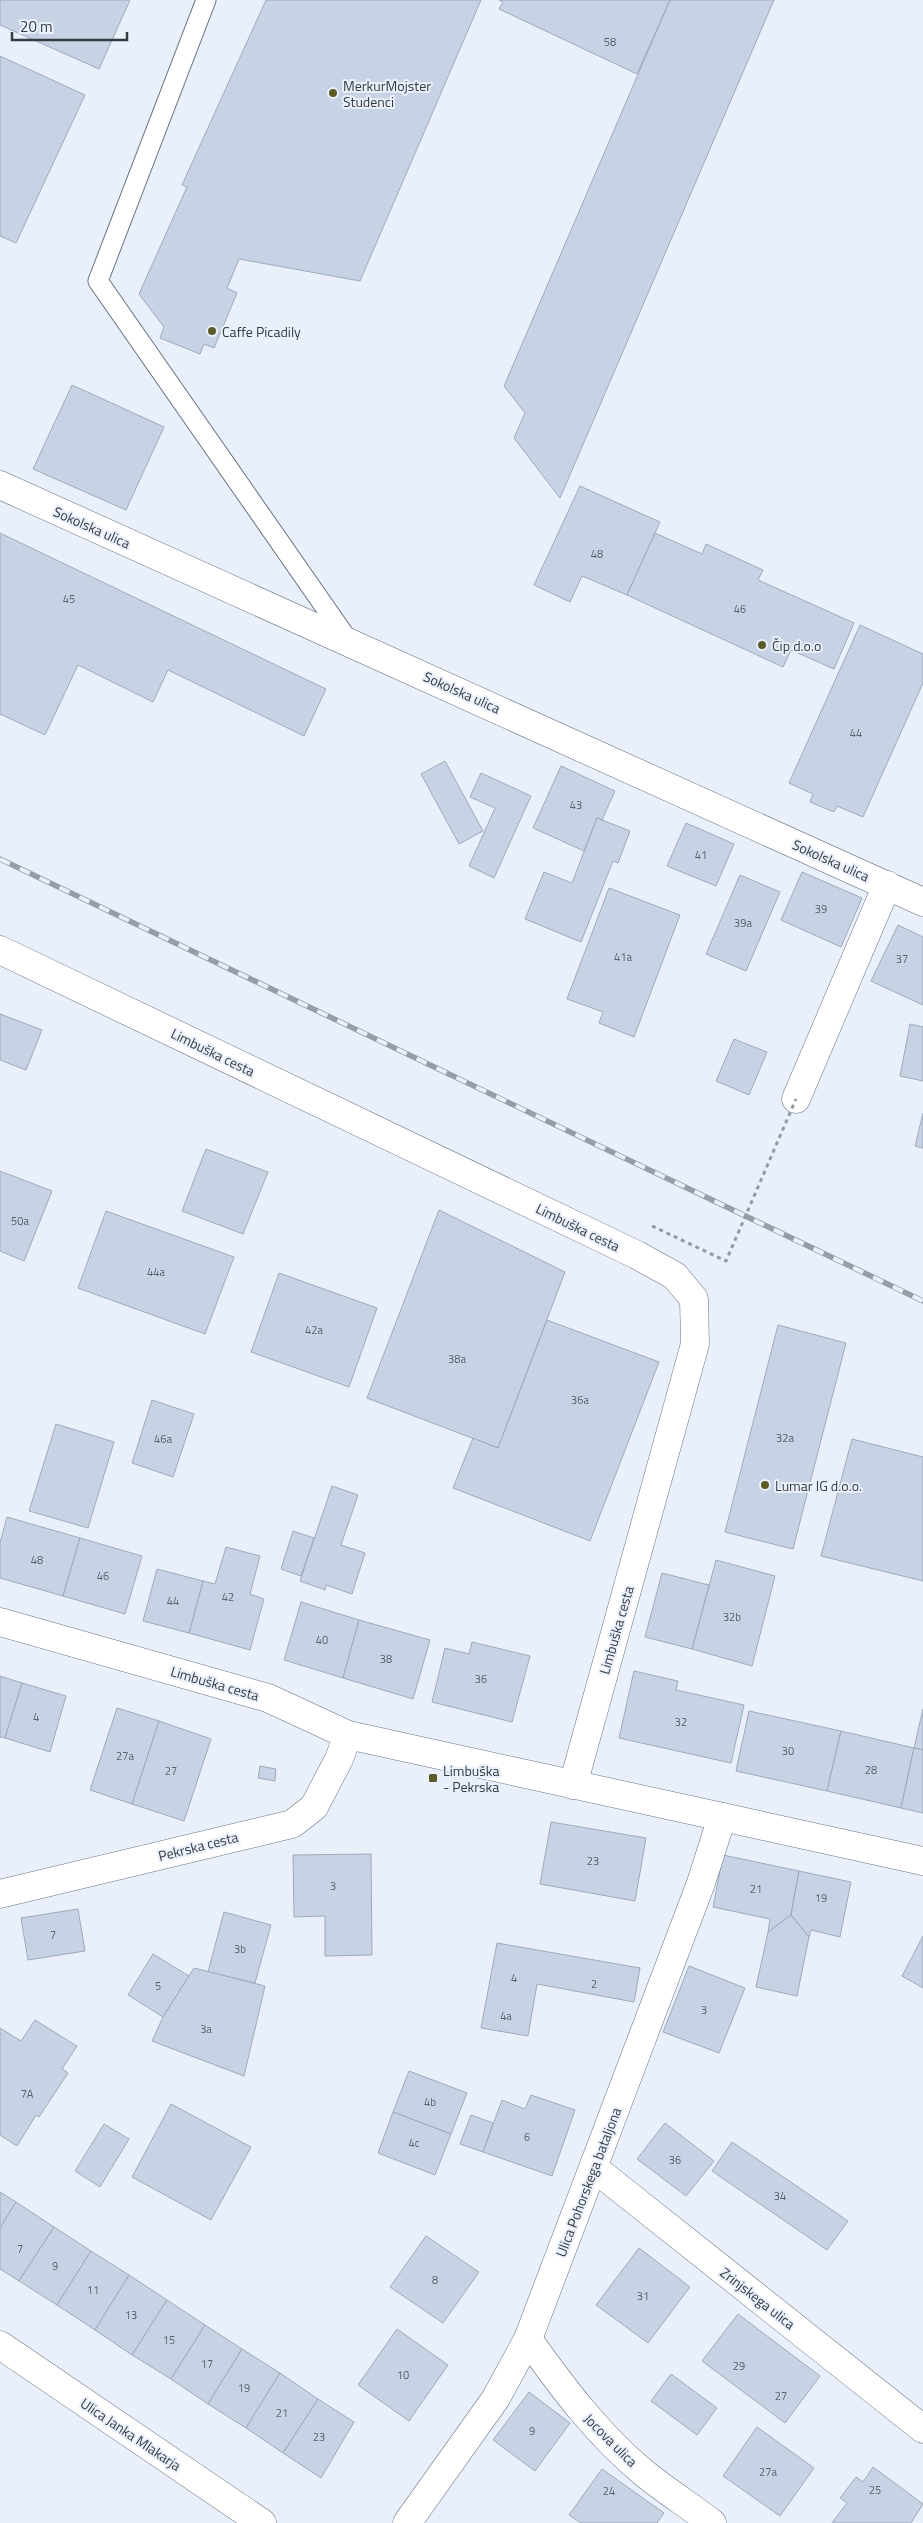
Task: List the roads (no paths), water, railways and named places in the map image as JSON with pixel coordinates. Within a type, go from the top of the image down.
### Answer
[{"type":"street","name":"Sokolska ulica","points":[[0,485],[350,644],[882,897],[923,902]]},
{"type":"street","points":[[796,1099],[882,897]]},
{"type":"street","name":"Limbuška cesta","points":[[0,950],[637,1255],[675,1276],[694,1299],[695,1344],[573,1785]]},
{"type":"street","name":"Limbuška cesta","points":[[0,1622],[268,1698],[348,1735],[923,1861]]},
{"type":"street","name":"Pekrska cesta","points":[[0,1894],[292,1824],[314,1807],[339,1759],[348,1735]]},
{"type":"street","name":"Ulica Pohorskega bataljona","points":[[407,2523],[496,2398],[528,2339],[701,1883],[722,1817]]},
{"type":"street","name":"Zrinjskega ulica","points":[[594,2168],[923,2429]]},
{"type":"street","name":"Jocova ulica","points":[[528,2339],[562,2387],[597,2428],[643,2472],[712,2523]]},
{"type":"street","name":"Ulica Janka Mlakarja","points":[[0,2345],[262,2523]]},
{"type":"lane","points":[[206,0],[98,281],[350,644]]},
{"type":"railway","points":[[0,859],[923,1301]]},
{"type":"place","name":"MerkurMojster Studenci","points":[[333,93]]},
{"type":"place","name":"Caffe Picadily","points":[[212,331]]},
{"type":"place","name":"Čip d.o.o","points":[[762,645]]},
{"type":"place","name":"Lumar IG d.o.o.","points":[[765,1485]]},
{"type":"place","name":"Limbuška - Pekrska","points":[[433,1778]]}]
